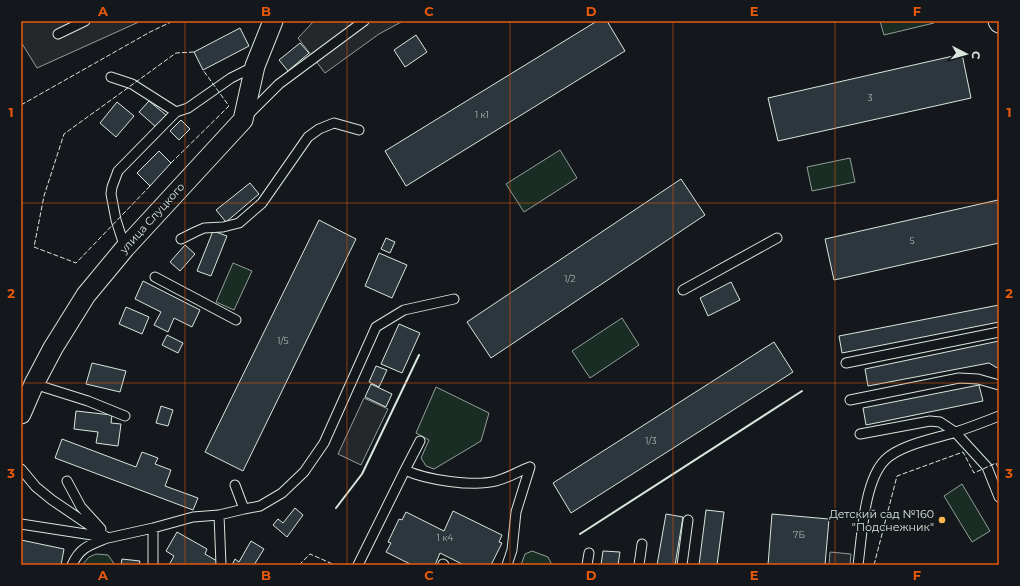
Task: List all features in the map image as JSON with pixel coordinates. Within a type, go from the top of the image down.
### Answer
[{"type":"street","points":[[243,120],[254,66],[273,21]]},
{"type":"street","name":"улица Слуцкого","points":[[21,414],[34,384],[53,348],[86,295],[125,248],[243,120]]},
{"type":"lane","points":[[58,34],[85,21]]},
{"type":"lane","points":[[243,120],[279,84],[364,21]]},
{"type":"lane","points":[[125,248],[111,194],[118,171],[176,112],[188,108],[231,78],[254,66]]},
{"type":"lane","points":[[111,77],[132,84],[176,112]]},
{"type":"lane","points":[[181,240],[204,228],[223,227],[239,223],[262,203],[308,137],[319,129],[334,123],[359,130]]},
{"type":"lane","points":[[683,290],[777,238]]},
{"type":"lane","points":[[155,277],[236,320]]},
{"type":"lane","points":[[72,565],[75,558],[84,547],[108,538],[193,517],[219,515],[260,506],[282,493],[304,472],[324,443],[376,327],[404,310],[454,299]]},
{"type":"lane","points":[[846,364],[999,332]]},
{"type":"lane","points":[[850,400],[959,378],[978,379],[999,385]]},
{"type":"lane","points":[[34,384],[88,401],[125,416]]},
{"type":"lane","points":[[858,565],[868,497],[875,477],[885,460],[903,448],[955,432],[999,416]]},
{"type":"lane","points":[[860,434],[930,421],[940,422],[955,432],[987,467],[999,497]]},
{"type":"lane","points":[[359,565],[420,441]]},
{"type":"lane","points":[[405,470],[417,476],[433,479],[480,483],[497,481],[530,467],[516,512],[512,550],[507,565]]},
{"type":"lane","points":[[21,469],[36,487],[52,500],[108,538]]},
{"type":"lane","points":[[68,481],[81,507],[108,538]]},
{"type":"lane","points":[[235,485],[244,509]]},
{"type":"lane","points":[[219,515],[221,565]]},
{"type":"lane","points":[[682,565],[688,520]]},
{"type":"lane","points":[[21,524],[108,538]]},
{"type":"lane","points":[[153,528],[153,565]]},
{"type":"lane","points":[[639,565],[642,544]]},
{"type":"lane","points":[[587,565],[589,553]]},
{"type":"green space","points":[[880,21],[933,21],[934,23],[884,35]]},
{"type":"green space","points":[[560,150],[577,178],[524,212],[506,184]]},
{"type":"green space","points":[[850,158],[855,182],[812,191],[807,167]]},
{"type":"green space","points":[[233,263],[252,271],[234,310],[216,302]]},
{"type":"green space","points":[[622,318],[639,345],[590,378],[572,351]]},
{"type":"green space","points":[[436,387],[489,413],[481,441],[434,469],[426,466],[421,458],[429,440],[416,433]]},
{"type":"green space","points":[[962,484],[990,531],[972,542],[944,496]]},
{"type":"green space","points":[[532,551],[548,557],[551,563],[550,565],[521,565],[525,554]]},
{"type":"green space","points":[[96,554],[108,555],[115,565],[82,565],[89,557]]},
{"type":"shaded area","points":[[21,21],[141,21],[37,68],[21,42]]},
{"type":"shaded area","points":[[314,21],[403,21],[379,34],[325,73],[298,38]]},
{"type":"shaded area","points":[[364,398],[388,409],[361,465],[338,454]]},
{"type":"shaded area","points":[[830,552],[851,554],[850,565],[829,565]]},
{"type":"building","points":[[597,21],[607,21],[625,51],[406,186],[385,151]]},
{"type":"building","points":[[240,28],[249,46],[203,70],[194,52]]},
{"type":"building","points":[[416,35],[427,52],[405,67],[394,50]]},
{"type":"building","points":[[300,43],[309,53],[288,71],[279,60]]},
{"type":"building","points":[[962,54],[971,98],[778,141],[768,98]]},
{"type":"building","points":[[149,101],[166,115],[156,127],[139,112]]},
{"type":"building","points":[[117,102],[134,116],[116,137],[100,123]]},
{"type":"building","points":[[181,120],[190,129],[179,140],[170,131]]},
{"type":"building","points":[[159,151],[171,163],[150,186],[137,173]]},
{"type":"building","points":[[681,179],[705,215],[491,358],[467,322]]},
{"type":"building","points":[[250,183],[259,194],[226,222],[216,210]]},
{"type":"building","points":[[999,200],[999,243],[834,280],[825,239]]},
{"type":"building","points":[[319,220],[356,239],[243,471],[205,452]]},
{"type":"building","points":[[213,231],[227,236],[211,276],[197,271]]},
{"type":"building","points":[[386,238],[395,242],[390,253],[381,249]]},
{"type":"building","points":[[185,245],[195,254],[180,271],[170,262]]},
{"type":"building","points":[[379,253],[407,265],[392,298],[365,286]]},
{"type":"building","points":[[143,281],[200,310],[192,327],[174,318],[168,332],[154,325],[161,312],[135,299]]},
{"type":"building","points":[[731,282],[740,300],[708,316],[700,298]]},
{"type":"building","points":[[999,305],[999,322],[842,353],[839,336]]},
{"type":"building","points":[[126,307],[149,317],[142,334],[119,324]]},
{"type":"building","points":[[399,324],[420,333],[402,373],[381,364]]},
{"type":"building","points":[[167,335],[183,343],[178,353],[162,345]]},
{"type":"building","points":[[999,341],[999,369],[989,363],[868,386],[865,369]]},
{"type":"building","points":[[774,342],[793,372],[571,513],[553,483]]},
{"type":"building","points":[[92,363],[126,371],[120,392],[86,384]]},
{"type":"building","points":[[376,366],[387,370],[379,387],[369,382]]},
{"type":"building","points":[[371,384],[392,394],[386,407],[365,397]]},
{"type":"building","points":[[979,385],[983,401],[866,425],[863,408]]},
{"type":"building","points":[[161,406],[173,410],[168,426],[156,423]]},
{"type":"building","points":[[76,411],[112,415],[111,423],[121,424],[118,446],[96,443],[98,432],[74,429]]},
{"type":"building","points":[[62,439],[136,467],[142,452],[158,458],[155,464],[171,470],[165,486],[198,498],[193,510],[55,458]]},
{"type":"building","points":[[295,508],[303,515],[287,537],[273,525],[278,519],[283,523]]},
{"type":"building","points":[[706,510],[724,512],[717,565],[699,565]]},
{"type":"building","points":[[453,511],[502,535],[499,542],[502,543],[491,565],[464,565],[440,553],[435,565],[412,565],[386,552],[391,543],[388,542],[399,519],[402,520],[406,512],[444,531]]},
{"type":"building","points":[[666,514],[683,517],[675,565],[657,565]]},
{"type":"building","points":[[772,514],[829,519],[825,565],[768,565]]},
{"type":"building","points":[[177,532],[207,549],[205,554],[217,561],[215,565],[169,565],[174,556],[166,551]]},
{"type":"building","points":[[21,540],[64,549],[61,565],[21,565]]},
{"type":"building","points":[[251,541],[264,549],[254,565],[232,565],[235,559],[239,562]]},
{"type":"building","points":[[603,551],[620,552],[618,565],[601,565]]},
{"type":"building","points":[[122,559],[140,561],[139,565],[121,565]]},
{"type":"fence","points":[[21,105],[150,32],[173,21]]},
{"type":"fence","points":[[150,186],[76,263],[34,247],[44,196],[64,134],[176,53],[194,52]]},
{"type":"fence","points":[[171,163],[229,106],[203,70]]},
{"type":"fence","points":[[874,565],[897,476],[963,452],[974,473],[996,463],[999,470]]},
{"type":"fence","points":[[299,565],[310,554],[335,565]]},
{"type":"wall","points":[[336,508],[362,474],[419,355]]},
{"type":"wall","points":[[580,534],[802,391]]},
{"type":"place","name":"Детский сад №160 \"Подснежник\"","points":[[942,520]]}]
